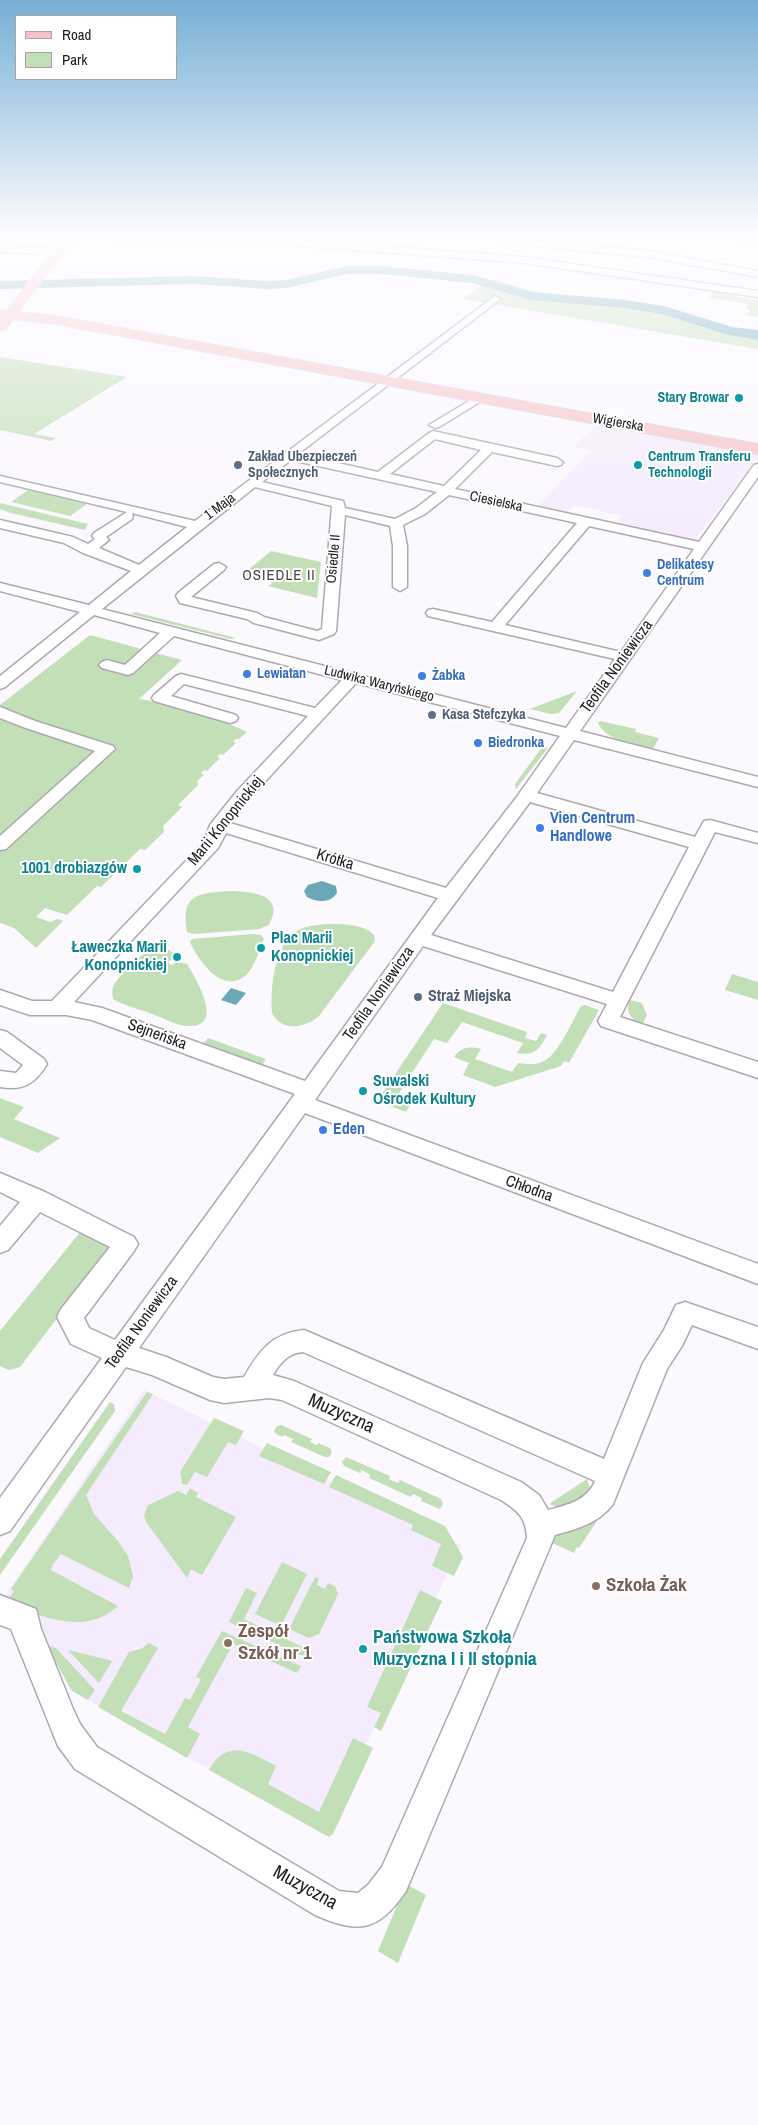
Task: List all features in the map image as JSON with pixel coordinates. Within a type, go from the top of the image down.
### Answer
[{"type":"main road","name":"Wigierska","points":[[127,333],[758,448]]},
{"type":"street","name":"1 Maja","points":[[0,684],[197,525],[450,333]]},
{"type":"street","points":[[435,425],[479,398]]},
{"type":"street","points":[[380,476],[433,435],[557,462]]},
{"type":"street","points":[[252,483],[339,504],[338,510],[396,524],[407,520],[445,491],[490,448]]},
{"type":"street","name":"Ciesielska","points":[[290,456],[702,547]]},
{"type":"street","name":"Teofila Noniewicza","points":[[0,1521],[450,895],[494,841],[527,796],[568,734],[758,468]]},
{"type":"street","points":[[2,479],[197,525]]},
{"type":"street","name":"Osiedle II","points":[[218,567],[183,596],[185,600],[252,616],[259,620],[319,636],[329,631],[338,510]]},
{"type":"street","points":[[0,534],[63,548],[83,547],[102,540],[99,536],[127,516]]},
{"type":"street","points":[[496,627],[586,521]]},
{"type":"street","points":[[0,524],[83,547],[140,570]]},
{"type":"street","points":[[396,524],[400,546],[400,587]]},
{"type":"street","name":"Ludwika Waryńskiego","points":[[2,590],[171,632],[239,639],[353,677],[758,782]]},
{"type":"street","points":[[433,613],[624,657]]},
{"type":"street","points":[[239,639],[259,620]]},
{"type":"street","points":[[107,666],[128,670],[171,632]]},
{"type":"street","points":[[5,663],[22,667]]},
{"type":"street","name":"Marii Konopnickiej","points":[[57,1008],[212,844],[219,825],[244,795],[353,677]]},
{"type":"street","points":[[230,718],[160,698],[181,679],[318,714]]},
{"type":"street","points":[[0,712],[29,724],[107,749],[0,845]]},
{"type":"street","points":[[527,796],[698,844]]},
{"type":"street","name":"Krótka","points":[[219,825],[450,895]]},
{"type":"street","points":[[758,838],[710,825],[698,844],[676,893],[617,1000],[608,1021],[758,1070]]},
{"type":"street","points":[[419,938],[617,1000]]},
{"type":"street","name":"Sejneńska","points":[[0,997],[30,1008],[74,1008],[95,1013],[305,1097]]},
{"type":"street","points":[[0,1037],[36,1064],[24,1080],[17,1082],[0,1079]]},
{"type":"street","name":"Chłodna","points":[[305,1097],[758,1274]]},
{"type":"street","points":[[0,1182],[37,1199],[0,1243]]},
{"type":"street","name":"Muzyczna","points":[[0,1610],[25,1620],[26,1630],[50,1686],[58,1713],[70,1736],[86,1758],[327,1903],[337,1908],[355,1912],[371,1906],[384,1894],[394,1879],[541,1538],[541,1525],[530,1505],[511,1491],[285,1388],[269,1386],[224,1391],[210,1388],[157,1365],[119,1354],[80,1336],[70,1317],[126,1244],[37,1199]]},
{"type":"street","points":[[541,1525],[574,1517],[592,1509],[603,1495],[656,1363],[673,1338],[685,1313],[700,1316],[758,1338]]},
{"type":"street","points":[[251,1389],[273,1353],[280,1347],[295,1340],[304,1341],[611,1475]]},
{"type":"shaded area","points":[[599,422],[758,452],[758,459],[693,542],[615,525],[622,516],[574,505],[565,514],[536,508],[590,451],[573,447]]},
{"type":"shaded area","name":"Zespół Szkół nr 1","points":[[144,1390],[461,1545],[323,1834],[75,1693],[6,1594]]},
{"type":"green space","points":[[664,333],[758,333],[758,349]]},
{"type":"green space","points":[[0,357],[127,377],[34,434],[56,438],[51,441],[0,430]]},
{"type":"green space","points":[[28,490],[87,504],[70,516],[11,502]]},
{"type":"green space","points":[[0,503],[88,524],[85,530],[11,513],[0,509]]},
{"type":"green space","points":[[271,551],[321,562],[317,598],[268,586],[273,583],[242,575]]},
{"type":"green space","points":[[135,612],[236,638],[231,639],[131,614]]},
{"type":"green space","points":[[90,635],[182,660],[139,699],[194,711],[247,732],[239,739],[236,739],[233,742],[236,743],[223,755],[220,754],[217,757],[220,758],[207,771],[204,770],[201,773],[204,775],[197,781],[198,785],[178,805],[182,807],[163,826],[164,832],[145,850],[140,849],[101,887],[97,886],[67,915],[45,908],[36,917],[50,922],[58,919],[63,921],[36,948],[14,928],[0,923],[0,705]]},
{"type":"green space","points":[[577,691],[559,713],[551,714],[530,709]]},
{"type":"green space","points":[[600,721],[636,729],[635,732],[659,738],[653,749],[630,744],[608,734],[598,723]]},
{"type":"green space","points":[[543,746],[548,748],[516,789],[515,784]]},
{"type":"green space","points":[[232,891],[258,894],[270,901],[273,907],[273,915],[269,925],[259,929],[194,934],[187,932],[186,909],[189,902],[201,895]]},
{"type":"green space","points":[[329,924],[359,927],[370,931],[374,935],[375,941],[319,1016],[301,1025],[294,1026],[281,1023],[272,1013],[272,992],[275,969],[282,948],[295,932],[303,928]]},
{"type":"green space","points":[[261,935],[264,939],[252,968],[246,975],[237,980],[220,979],[212,973],[199,958],[190,942],[192,939]]},
{"type":"green space","points":[[161,945],[175,954],[168,962],[171,965],[178,962],[187,964],[196,979],[207,1010],[205,1019],[200,1024],[180,1025],[113,999],[113,987],[121,976],[141,956]]},
{"type":"green space","points":[[732,974],[758,982],[758,1000],[725,990]]},
{"type":"green space","points":[[630,1000],[642,1003],[647,1015],[642,1025],[634,1020],[628,1012]]},
{"type":"green space","points":[[443,1003],[527,1032],[525,1038],[536,1041],[541,1033],[547,1035],[536,1051],[523,1054],[517,1053],[523,1043],[462,1022],[447,1043],[434,1039],[399,1093],[414,1099],[406,1112],[377,1101]]},
{"type":"green space","points":[[585,1005],[599,1010],[569,1063],[564,1061],[561,1066],[495,1087],[463,1075],[469,1063],[454,1057],[459,1051],[466,1048],[481,1049],[475,1059],[512,1072],[518,1063],[533,1064],[542,1062],[554,1053],[581,1006]]},
{"type":"green space","points":[[208,1038],[266,1059],[262,1065],[203,1044]]},
{"type":"green space","points":[[0,1098],[24,1107],[14,1119],[60,1138],[38,1153],[0,1137]]},
{"type":"green space","points":[[81,1231],[107,1244],[108,1251],[20,1367],[9,1370],[0,1366],[0,1331]]},
{"type":"green space","points":[[147,1392],[153,1394],[86,1495],[94,1514],[118,1541],[128,1556],[133,1576],[129,1588],[61,1554],[51,1570],[118,1606],[105,1615],[92,1620],[78,1622],[49,1618],[7,1601],[14,1591],[11,1589]]},
{"type":"green space","points":[[110,1402],[114,1404],[115,1411],[0,1575],[0,1559]]},
{"type":"green space","points":[[214,1418],[244,1431],[236,1445],[228,1442],[207,1477],[195,1472],[187,1485],[182,1484],[180,1472]]},
{"type":"green space","points":[[281,1425],[312,1439],[310,1442],[330,1448],[332,1453],[329,1457],[325,1457],[291,1442],[293,1439],[276,1434],[274,1431],[277,1426]]},
{"type":"green space","points":[[267,1443],[331,1472],[324,1484],[259,1456]]},
{"type":"green space","points":[[346,1457],[390,1476],[389,1479],[398,1483],[400,1480],[441,1499],[443,1504],[440,1509],[421,1501],[422,1498],[413,1494],[411,1497],[369,1478],[370,1475],[362,1470],[360,1473],[344,1466],[342,1462]]},
{"type":"green space","points":[[336,1475],[445,1526],[463,1557],[454,1576],[432,1566],[441,1544],[411,1530],[413,1525],[329,1487]]},
{"type":"green space","points":[[587,1479],[590,1489],[588,1495],[560,1508],[549,1504]]},
{"type":"green space","points":[[190,1488],[198,1493],[196,1497],[236,1517],[202,1575],[191,1569],[187,1578],[146,1522],[144,1515],[148,1505],[178,1491],[186,1495]]},
{"type":"green space","points":[[599,1518],[574,1553],[552,1543],[561,1533]]},
{"type":"green space","points":[[282,1562],[307,1574],[281,1626],[255,1614]]},
{"type":"green space","points":[[315,1577],[319,1579],[317,1585],[325,1589],[328,1583],[335,1586],[338,1594],[319,1634],[309,1638],[289,1629]]},
{"type":"green space","points":[[246,1588],[257,1593],[244,1619],[309,1650],[305,1657],[229,1622]]},
{"type":"green space","points":[[420,1590],[442,1601],[381,1731],[374,1727],[381,1713],[367,1707]]},
{"type":"green space","points":[[222,1631],[301,1666],[297,1673],[233,1644],[188,1727],[200,1734],[187,1758],[98,1707],[129,1652],[141,1649],[149,1643],[158,1648],[121,1711],[165,1734],[185,1698],[190,1700],[201,1679],[196,1677]]},
{"type":"green space","points":[[47,1645],[56,1648],[95,1690],[88,1700],[71,1690]]},
{"type":"green space","points":[[68,1650],[109,1660],[112,1661],[99,1683]]},
{"type":"green space","points":[[353,1738],[373,1748],[333,1834],[329,1837],[209,1770],[216,1760],[232,1751],[240,1751],[258,1756],[276,1766],[268,1784],[319,1812]]},
{"type":"green space","points":[[406,1884],[426,1895],[398,1963],[378,1951]]},
{"type":"water","points":[[322,881],[336,886],[337,893],[331,899],[324,901],[307,897],[304,891],[308,885]]},
{"type":"water","points":[[231,988],[246,993],[236,1005],[221,1000]]},
{"type":"waterway","points":[[745,333],[758,335]]},
{"type":"place","name":"Stary Browar","points":[[739,398]]},
{"type":"place","name":"Zakład Ubezpieczeń Społecznych","points":[[238,465]]},
{"type":"place","name":"Centrum Transferu Technologii","points":[[638,465]]},
{"type":"place","name":"Delikatesy Centrum","points":[[647,573]]},
{"type":"place","name":"Lewiatan","points":[[247,674]]},
{"type":"place","name":"Żabka","points":[[422,676]]},
{"type":"place","name":"Kasa Stefczyka","points":[[432,715]]},
{"type":"place","name":"Biedronka","points":[[478,743]]},
{"type":"place","name":"Vien Centrum Handlowe","points":[[540,828]]},
{"type":"place","name":"1001 drobiazgów","points":[[137,869]]},
{"type":"place","name":"Plac Marii Konopnickiej","points":[[261,948]]},
{"type":"place","name":"Ławeczka Marii Konopnickiej","points":[[177,957]]},
{"type":"place","name":"Straż Miejska","points":[[418,997]]},
{"type":"place","name":"Suwalski Ośrodek Kultury","points":[[363,1091]]},
{"type":"place","name":"Eden","points":[[323,1130]]},
{"type":"place","name":"Szkoła Żak","points":[[596,1586]]},
{"type":"place","name":"Zespół Szkół nr 1","points":[[228,1643]]},
{"type":"place","name":"Państwowa Szkoła Muzyczna I i II stopnia","points":[[363,1649]]},
{"type":"district","name":"OSIEDLE II","points":[[279,576]]}]
